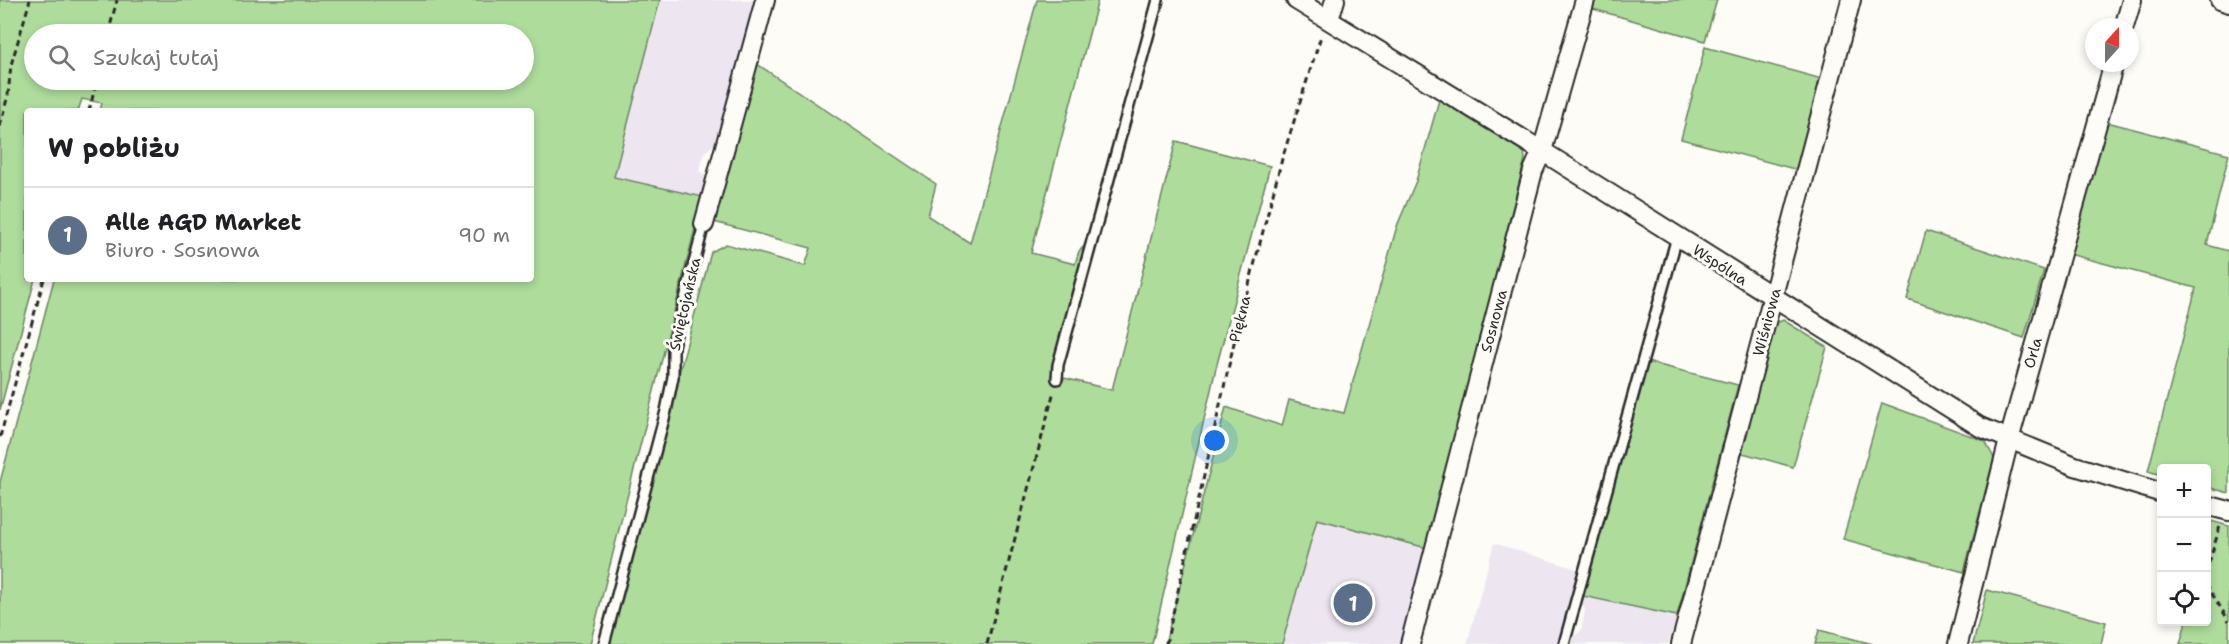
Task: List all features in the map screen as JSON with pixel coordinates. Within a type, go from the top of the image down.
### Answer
[{"type":"street","name":"Świętojańska","points":[[704,224],[765,0]]},
{"type":"street","name":"Wspólna","points":[[1296,0],[1542,151],[1970,421],[2009,440],[2075,466],[2157,491]]},
{"type":"street","points":[[1329,19],[1335,0]]},
{"type":"street","name":"Sosnowa","points":[[1410,644],[1533,171],[1542,151],[1585,0]]},
{"type":"street","name":"Wiśniowa","points":[[1681,644],[1851,0]]},
{"type":"street","points":[[2127,18],[2132,0]]},
{"type":"street","points":[[2220,0],[2229,3]]},
{"type":"street","name":"Orla","points":[[1958,644],[2009,440],[2111,72]]},
{"type":"lane","points":[[1057,380],[1058,365],[1158,0]]},
{"type":"lane","name":"Świętojańska","points":[[604,644],[666,411],[673,376],[673,346],[704,224]]},
{"type":"lane","points":[[1564,644],[1677,237]]},
{"type":"path","points":[[0,126],[8,95],[11,65],[30,0]]},
{"type":"path","points":[[111,24],[117,0]]},
{"type":"path","name":"Piękna","points":[[1166,644],[1208,468],[1236,334],[1282,159],[1319,41],[1329,19]]},
{"type":"path","points":[[90,108],[94,90]]},
{"type":"path","points":[[0,437],[43,282]]},
{"type":"path","points":[[987,644],[1057,380]]},
{"type":"path","points":[[2206,572],[2220,508]]},
{"type":"path","points":[[2211,592],[2229,621]]},
{"type":"shaded area","points":[[660,0],[754,0],[750,10],[754,12],[737,84],[732,83],[716,143],[705,152],[699,171],[706,176],[700,197],[614,177]]},
{"type":"shaded area","points":[[1317,518],[1427,548],[1402,644],[1282,644]]},
{"type":"shaded area","points":[[1494,543],[1580,570],[1560,644],[1467,644]]},
{"type":"shaded area","points":[[1583,596],[1677,616],[1668,644],[1570,644],[1572,637],[1581,631],[1585,611],[1581,601]]},
{"type":"green space","points":[[0,0],[660,0],[614,177],[703,197],[590,644],[0,644],[0,482],[53,282],[534,282],[534,108],[101,108],[102,103],[82,99],[79,108],[24,108],[24,282],[34,282],[0,410]]},
{"type":"green space","points":[[1037,0],[1098,0],[1031,253],[1075,264],[1079,251],[1087,244],[1052,375],[1112,390],[1176,141],[1270,166],[1216,368],[1152,644],[608,644],[711,252],[726,244],[805,266],[811,248],[710,221],[754,62],[936,184],[928,216],[970,243]]},
{"type":"green space","points":[[1595,0],[1717,0],[1705,41],[1593,9]]},
{"type":"green space","points":[[1705,47],[1822,79],[1798,170],[1681,139]]},
{"type":"green space","points":[[1439,100],[1524,152],[1525,159],[1427,548],[1317,519],[1282,644],[1165,644],[1226,407],[1282,426],[1289,400],[1344,413],[1397,226],[1416,181]]},
{"type":"green space","points":[[2107,122],[2229,154],[2207,245],[2229,251],[2229,493],[2211,488],[2211,464],[2157,464],[2157,474],[2148,471],[2196,288],[2069,254]]},
{"type":"green space","points":[[1926,231],[2044,270],[2024,338],[1907,299]]},
{"type":"green space","points":[[1783,320],[1827,347],[1793,467],[1739,452],[1772,325]]},
{"type":"green space","points":[[1647,362],[1738,385],[1677,616],[1583,596]]},
{"type":"green space","points":[[1882,403],[1985,441],[1994,458],[1964,572],[1843,539]]},
{"type":"green space","points":[[2211,521],[2229,526],[2229,644],[2180,644],[2185,626],[2211,626]]},
{"type":"green space","points":[[1987,590],[2106,622],[2101,644],[1973,644]]},
{"type":"green space","points":[[1819,630],[1873,644],[1815,644]]},
{"type":"place","name":"Alle AGD Market","points":[[1353,603]]}]
